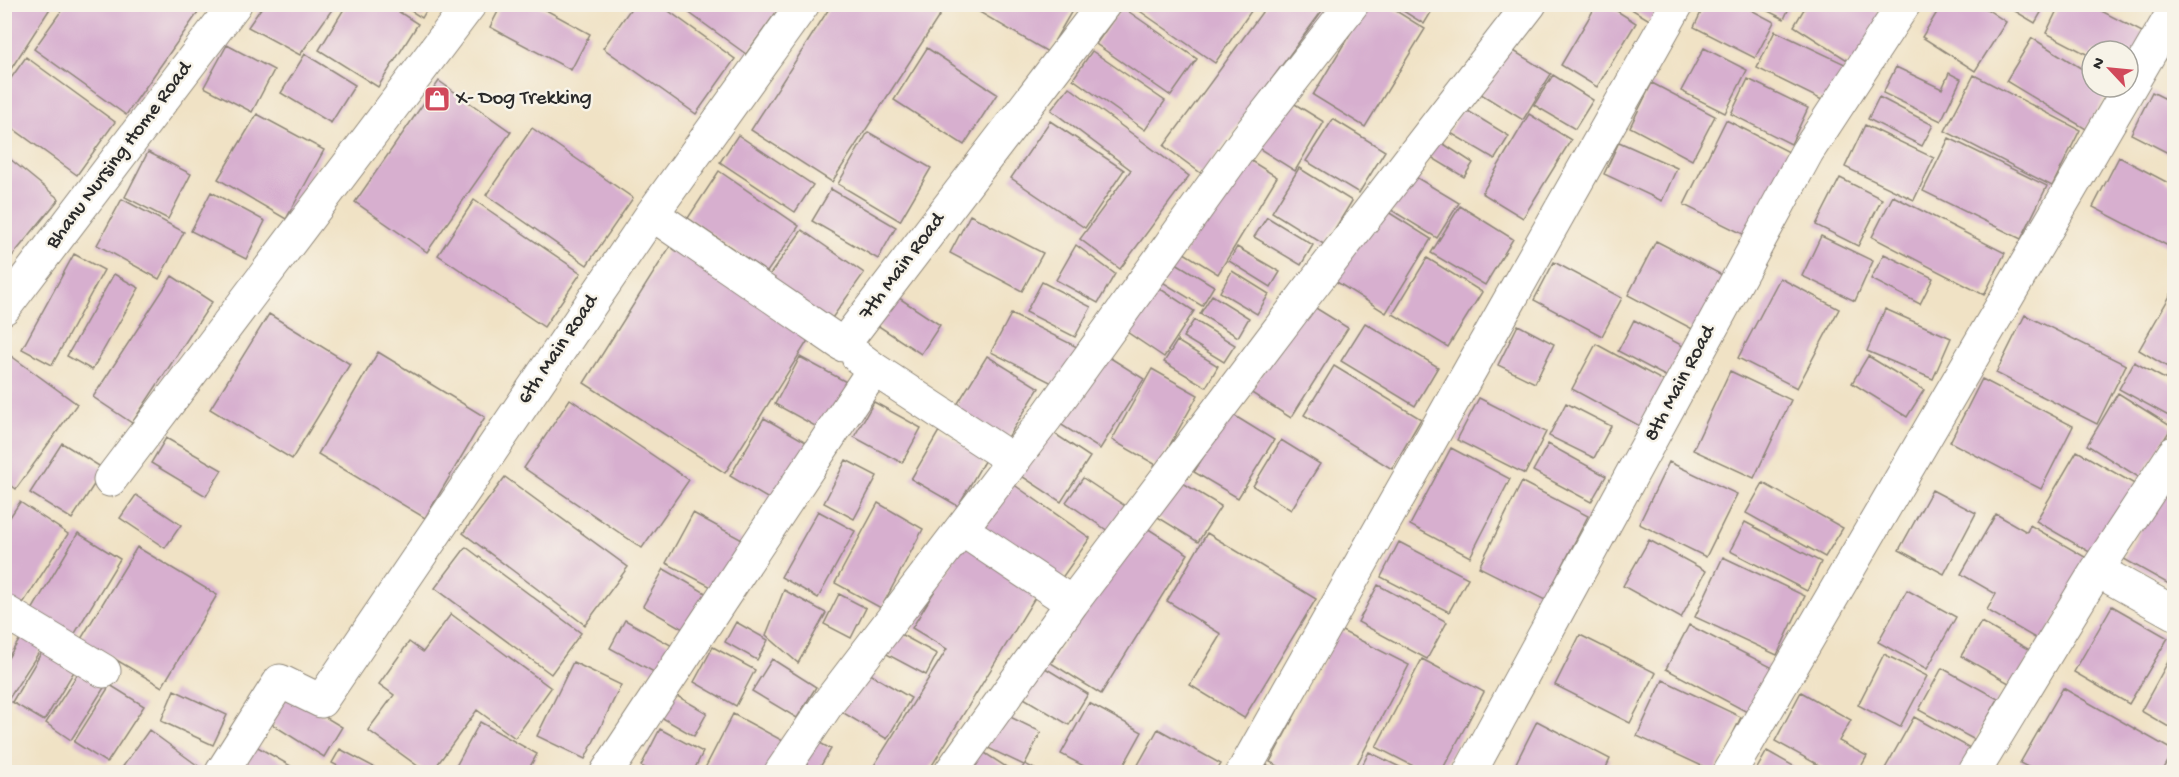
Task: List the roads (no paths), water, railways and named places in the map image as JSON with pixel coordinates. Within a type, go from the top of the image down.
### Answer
[{"type":"street","name":"Bhanu Nursing Home Road","points":[[4,308],[235,4]]},
{"type":"street","points":[[110,480],[470,4]]},
{"type":"street","name":"6th Main Road","points":[[222,772],[280,681],[321,701],[652,214],[803,4]]},
{"type":"street","name":"7th Main Road","points":[[843,345],[1104,4]]},
{"type":"street","points":[[781,772],[826,706],[1014,461],[1247,138],[1352,4]]},
{"type":"street","points":[[951,772],[1072,603],[1298,304],[1530,4]]},
{"type":"street","points":[[1243,772],[1677,4]]},
{"type":"street","name":"8th Main Road","points":[[1470,772],[1807,152],[1902,5]]},
{"type":"street","points":[[1730,772],[2175,11]]},
{"type":"street","points":[[652,214],[843,345],[874,369],[1014,461]]},
{"type":"street","points":[[607,772],[874,369]]},
{"type":"street","points":[[1974,772],[2097,570],[2175,453]]},
{"type":"street","points":[[961,529],[1072,603]]},
{"type":"street","points":[[2097,570],[2175,614]]},
{"type":"street","points":[[4,611],[104,671]]},
{"type":"place","name":"X- Dog Trekking","points":[[437,99]]}]
